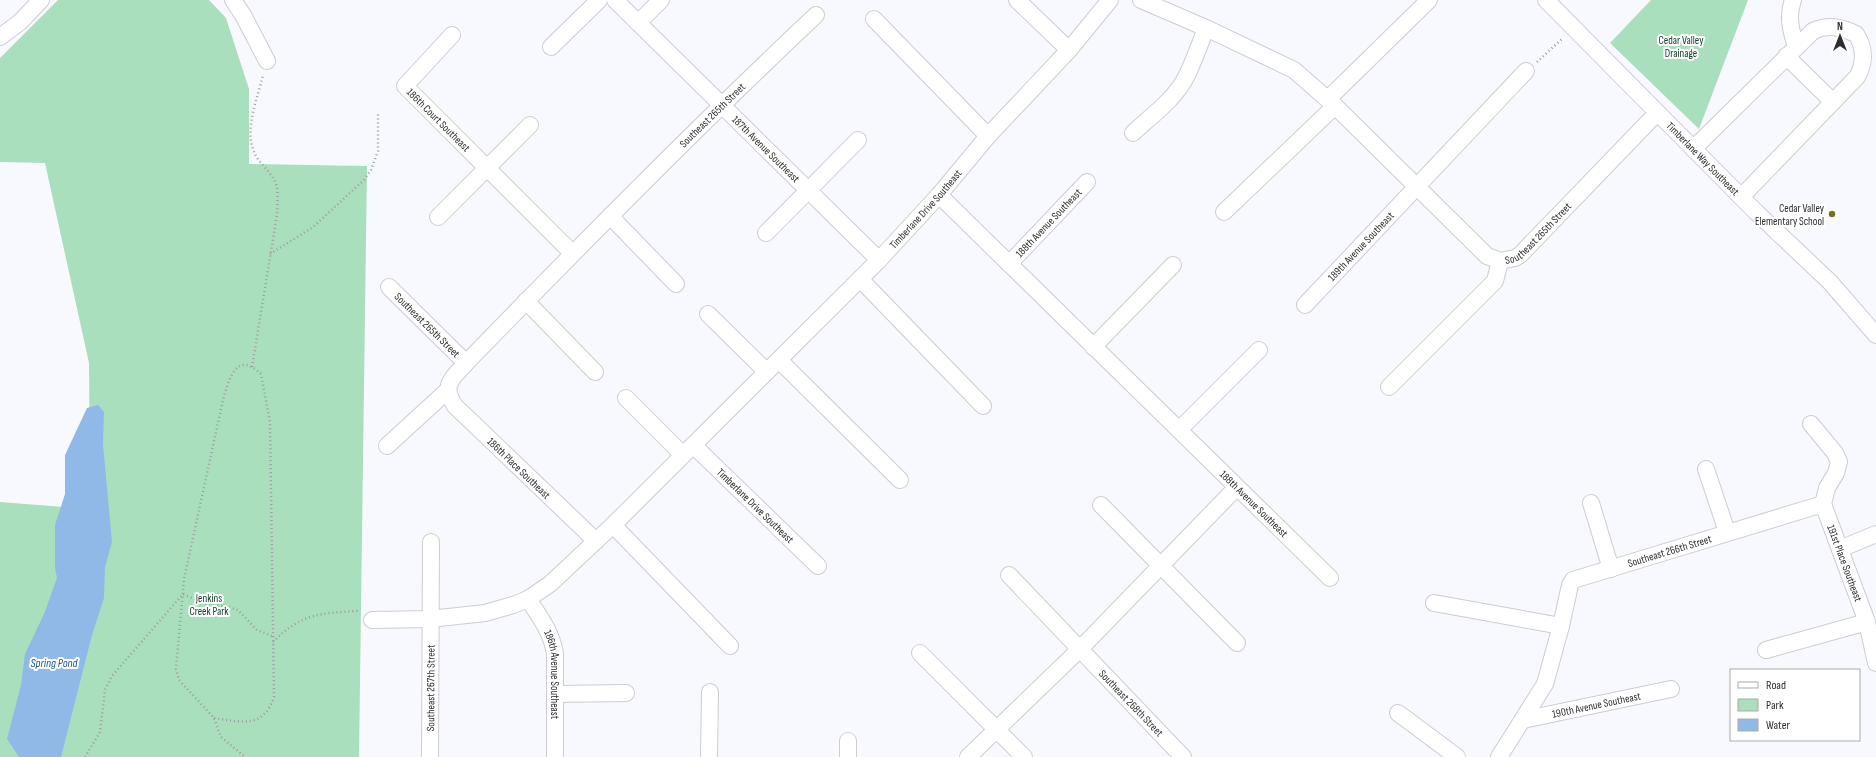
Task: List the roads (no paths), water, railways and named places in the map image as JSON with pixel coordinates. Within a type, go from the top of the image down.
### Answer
[{"type":"street","points":[[0,37],[20,22],[41,0]]},
{"type":"street","points":[[232,0],[243,15],[267,61]]},
{"type":"street","points":[[551,48],[599,0]]},
{"type":"street","points":[[638,23],[661,0]]},
{"type":"street","points":[[1017,0],[1069,50]]},
{"type":"street","name":"Timberlane Drive Southeast","points":[[528,599],[550,584],[613,525],[879,260],[939,195],[988,136],[1069,50],[1110,0]]},
{"type":"street","points":[[1141,0],[1206,28],[1294,70],[1332,103],[1487,256],[1500,261]]},
{"type":"street","points":[[1224,212],[1332,103],[1429,0]]},
{"type":"street","name":"Timberlane Way Southeast","points":[[1546,0],[1741,197],[1830,282],[1876,335]]},
{"type":"street","points":[[1793,0],[1790,7],[1791,52],[1833,102]]},
{"type":"street","name":"187th Avenue Southeast","points":[[619,4],[879,260]]},
{"type":"street","name":"Southeast 265th Street","points":[[448,390],[450,380],[572,253],[721,104],[816,15]]},
{"type":"street","points":[[874,19],[988,136]]},
{"type":"street","points":[[1693,149],[1813,32],[1828,27],[1848,30],[1856,34],[1863,48],[1863,60],[1857,77],[1741,197]]},
{"type":"street","points":[[1133,133],[1173,96],[1181,86],[1206,28]]},
{"type":"street","name":"186th Court Southeast","points":[[452,35],[405,86],[572,253]]},
{"type":"street","name":"189th Avenue Southeast","points":[[1305,305],[1526,71]]},
{"type":"street","name":"Southeast 265th Street","points":[[1389,387],[1495,281],[1500,261],[1515,258],[1520,255],[1657,113]]},
{"type":"street","points":[[438,218],[530,125]]},
{"type":"street","name":"187th Avenue Southeast","points":[[766,233],[858,140]]},
{"type":"street","name":"188th Avenue Southeast","points":[[1009,264],[1087,182]]},
{"type":"street","name":"188th Avenue Southeast","points":[[939,195],[1179,430],[1236,488],[1330,578]]},
{"type":"street","points":[[610,216],[676,284]]},
{"type":"street","points":[[1093,347],[1173,265]]},
{"type":"street","points":[[860,279],[983,406]]},
{"type":"street","name":"Southeast 265th Street","points":[[389,287],[466,363]]},
{"type":"street","points":[[526,301],[595,372]]},
{"type":"street","points":[[708,314],[767,372]]},
{"type":"street","points":[[1179,430],[1259,350]]},
{"type":"street","points":[[779,360],[900,480]]},
{"type":"street","points":[[387,446],[448,390]]},
{"type":"street","name":"186th Place Southeast","points":[[448,390],[455,406],[596,541]]},
{"type":"street","name":"Timberlane Drive Southeast","points":[[626,398],[688,450],[818,566]]},
{"type":"street","points":[[1811,424],[1835,453],[1839,462],[1836,473],[1827,488],[1823,504]]},
{"type":"street","points":[[1706,469],[1727,532]]},
{"type":"street","points":[[968,757],[1079,650],[1236,488]]},
{"type":"street","points":[[1591,503],[1611,569]]},
{"type":"street","name":"Southeast 266th Street","points":[[1562,626],[1570,585],[1573,580],[1823,504]]},
{"type":"street","name":"191st Place Southeast","points":[[1823,504],[1871,627],[1876,663]]},
{"type":"street","points":[[1101,505],[1237,643]]},
{"type":"street","points":[[613,525],[730,646]]},
{"type":"street","points":[[1840,549],[1876,534]]},
{"type":"street","name":"Southeast 267th Street","points":[[430,757],[431,542]]},
{"type":"street","name":"Southeast 268th Street","points":[[1009,575],[1079,650],[1183,757]]},
{"type":"street","points":[[372,620],[430,620],[484,613],[528,599]]},
{"type":"street","name":"186th Avenue Southeast","points":[[528,599],[548,629],[553,642],[555,757]]},
{"type":"street","points":[[1434,603],[1562,626],[1545,684],[1499,757]]},
{"type":"street","points":[[1766,650],[1871,627]]},
{"type":"street","points":[[920,653],[1024,757]]},
{"type":"street","name":"190th Avenue Southeast","points":[[1523,720],[1670,689]]},
{"type":"street","points":[[709,757],[710,692]]},
{"type":"street","points":[[555,694],[626,693]]},
{"type":"street","points":[[1398,713],[1457,757]]},
{"type":"street","points":[[848,741],[848,757]]},
{"type":"water","name":"Spring Pond","points":[[98,405],[104,412],[103,444],[112,542],[105,567],[104,598],[92,635],[61,757],[19,757],[7,739],[21,685],[25,654],[44,614],[57,578],[55,568],[55,525],[65,494],[65,455],[87,408]]},
{"type":"place","name":"Cedar Valley Elementary School","points":[[1832,214]]},
{"type":"park label","name":"Cedar Valley Drainage","points":[[1681,46]]},
{"type":"park label","name":"Jenkins Creek Park","points":[[209,604]]}]
